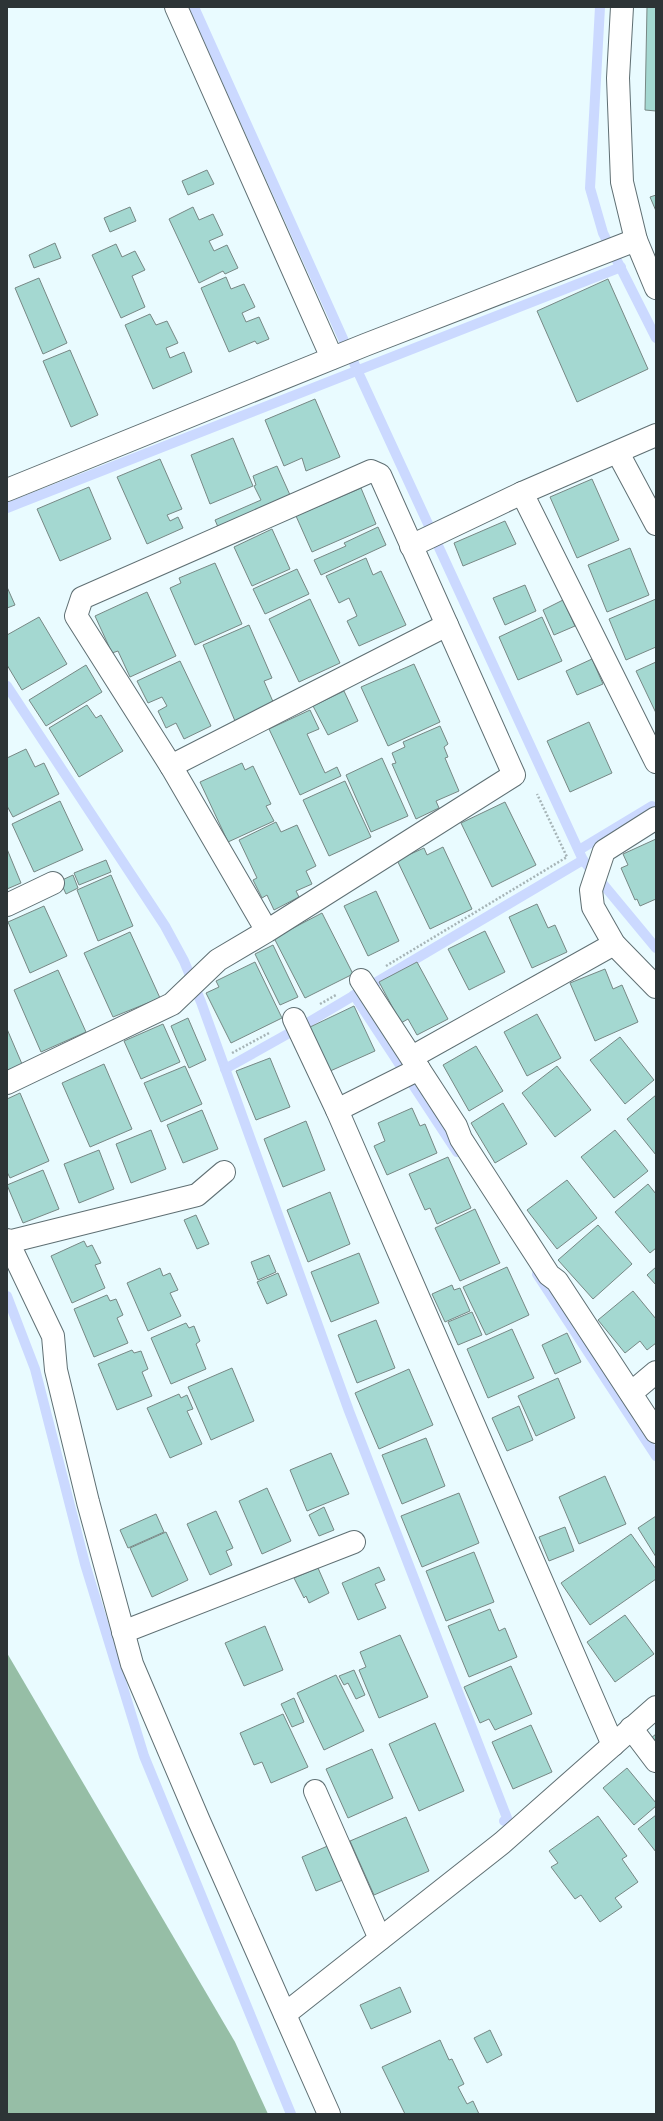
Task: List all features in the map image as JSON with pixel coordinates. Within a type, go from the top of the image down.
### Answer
[{"type":"street","points":[[176,7],[334,357]]},
{"type":"street","points":[[622,7],[618,78],[622,182],[620,246],[656,288]]},
{"type":"street","points":[[7,490],[364,345],[620,246]]},
{"type":"street","points":[[416,544],[522,493],[656,436]]},
{"type":"street","points":[[618,452],[656,524]]},
{"type":"street","points":[[7,1083],[172,1004],[184,994],[205,970],[218,960],[267,931],[514,775],[447,625],[416,544],[380,475],[371,471],[82,598],[76,616],[171,766],[267,931]]},
{"type":"street","points":[[522,493],[656,762]]},
{"type":"street","points":[[171,766],[447,625]]},
{"type":"street","points":[[656,818],[604,851],[591,890],[593,907],[614,944],[656,987]]},
{"type":"street","points":[[7,905],[53,883]]},
{"type":"street","points":[[337,1110],[411,1069],[614,944]]},
{"type":"street","points":[[365,986],[411,1069],[456,1126],[461,1139],[549,1275],[557,1281],[632,1393],[656,1432]]},
{"type":"street","points":[[297,1025],[337,1110],[613,1745]]},
{"type":"street","points":[[224,1172],[197,1195],[7,1241],[53,1336],[56,1370],[88,1502],[123,1632],[138,1678],[329,2114]]},
{"type":"street","points":[[632,1393],[656,1372]]},
{"type":"street","points":[[123,1632],[354,1542]]},
{"type":"street","points":[[285,2014],[502,1844],[656,1706]]},
{"type":"street","points":[[631,1728],[656,1761]]},
{"type":"street","points":[[315,1791],[380,1939]]},
{"type":"path","points":[[232,1053],[297,1025],[365,986],[567,857],[531,782],[514,775]]},
{"type":"green space","points":[[7,1653],[235,2042],[268,2114],[7,2114]]},
{"type":"building","points":[[647,7],[656,7],[656,111],[645,110]]},
{"type":"building","points":[[207,170],[214,184],[188,195],[182,181]]},
{"type":"building","points":[[656,195],[656,211],[650,197]]},
{"type":"building","points":[[130,207],[136,221],[110,232],[104,218]]},
{"type":"building","points":[[193,207],[199,220],[213,214],[223,235],[209,241],[214,251],[227,245],[238,268],[225,274],[223,271],[199,283],[169,219]]},
{"type":"building","points":[[55,243],[61,258],[34,268],[29,255]]},
{"type":"building","points":[[116,244],[122,257],[135,251],[145,270],[132,276],[145,307],[121,318],[92,255]]},
{"type":"building","points":[[226,277],[231,289],[244,284],[255,307],[242,313],[246,322],[259,317],[269,339],[257,344],[255,341],[229,352],[201,288]]},
{"type":"building","points":[[39,278],[67,343],[43,354],[15,288]]},
{"type":"building","points":[[608,279],[648,369],[577,402],[537,311]]},
{"type":"building","points":[[150,314],[156,325],[167,321],[178,343],[166,348],[170,358],[184,352],[192,372],[153,389],[125,325]]},
{"type":"building","points":[[70,350],[98,415],[71,427],[43,361]]},
{"type":"building","points":[[315,399],[340,457],[306,471],[302,458],[284,466],[265,420]]},
{"type":"building","points":[[233,438],[253,486],[210,504],[191,455]]},
{"type":"building","points":[[160,459],[182,509],[167,515],[170,521],[178,517],[183,528],[147,544],[117,477]]},
{"type":"building","points":[[277,466],[290,495],[218,527],[215,520],[261,500],[254,486],[256,485],[253,476]]},
{"type":"building","points":[[592,479],[619,540],[577,558],[550,497]]},
{"type":"building","points":[[89,487],[111,539],[60,561],[37,509]]},
{"type":"building","points":[[361,488],[376,524],[312,552],[296,516]]},
{"type":"building","points":[[505,521],[516,544],[463,566],[454,543]]},
{"type":"building","points":[[378,527],[386,545],[321,575],[314,560],[346,546],[344,543]]},
{"type":"building","points":[[272,529],[290,569],[252,586],[234,547]]},
{"type":"building","points":[[630,548],[649,595],[607,612],[588,565]]},
{"type":"building","points":[[366,558],[373,575],[381,571],[406,625],[359,646],[347,621],[357,616],[349,598],[339,603],[326,576]]},
{"type":"building","points":[[215,563],[242,624],[195,645],[170,588],[181,583],[179,578]]},
{"type":"building","points":[[297,569],[309,594],[265,614],[253,589]]},
{"type":"building","points":[[525,585],[536,611],[505,625],[493,598]]},
{"type":"building","points":[[7,587],[15,605],[7,608]]},
{"type":"building","points":[[147,592],[176,656],[130,677],[118,651],[112,653],[95,616]]},
{"type":"building","points":[[310,599],[340,663],[299,682],[269,619]]},
{"type":"building","points":[[656,599],[656,647],[626,660],[609,619]]},
{"type":"building","points":[[563,600],[575,626],[554,635],[543,610]]},
{"type":"building","points":[[39,617],[67,664],[22,690],[7,665],[7,635]]},
{"type":"building","points":[[542,617],[562,661],[518,680],[499,637]]},
{"type":"building","points":[[249,625],[272,678],[264,681],[274,704],[235,721],[203,645]]},
{"type":"building","points":[[592,659],[603,684],[577,695],[566,671]]},
{"type":"building","points":[[180,661],[211,726],[184,739],[176,723],[166,728],[158,711],[167,706],[162,697],[148,703],[137,681]]},
{"type":"building","points":[[656,662],[656,713],[636,671]]},
{"type":"building","points":[[414,664],[440,722],[388,746],[361,687]]},
{"type":"building","points":[[86,665],[102,692],[46,726],[29,700]]},
{"type":"building","points":[[344,691],[358,721],[328,735],[313,706]]},
{"type":"building","points":[[87,705],[96,718],[101,715],[123,751],[79,777],[49,728]]},
{"type":"building","points":[[310,710],[319,729],[307,734],[325,773],[337,767],[341,776],[300,795],[269,729]]},
{"type":"building","points":[[589,722],[612,773],[570,792],[547,741]]},
{"type":"building","points":[[440,726],[448,744],[444,747],[448,757],[445,758],[459,791],[436,801],[439,808],[416,819],[392,764],[396,763],[392,753],[405,747],[403,742]]},
{"type":"building","points":[[26,749],[35,767],[44,763],[59,794],[13,817],[7,806],[7,758]]},
{"type":"building","points":[[382,758],[408,816],[371,832],[346,775]]},
{"type":"building","points":[[242,763],[245,770],[253,766],[271,804],[266,806],[274,821],[228,842],[200,782]]},
{"type":"building","points":[[345,781],[371,837],[329,856],[303,800]]},
{"type":"building","points":[[60,801],[83,850],[34,872],[12,824]]},
{"type":"building","points":[[505,802],[536,865],[492,887],[461,823]]},
{"type":"building","points":[[276,822],[281,832],[297,825],[316,866],[306,871],[312,884],[296,891],[299,897],[274,910],[267,895],[262,898],[253,880],[257,878],[239,840]]},
{"type":"building","points":[[656,839],[656,899],[640,906],[637,899],[635,900],[621,868],[628,865],[623,854]]},
{"type":"building","points":[[443,847],[472,909],[430,929],[397,860],[424,848],[427,855]]},
{"type":"building","points":[[7,849],[21,883],[7,889]]},
{"type":"building","points":[[106,860],[111,872],[79,885],[74,873]]},
{"type":"building","points":[[73,875],[78,888],[66,894],[60,881]]},
{"type":"building","points":[[111,875],[133,926],[98,941],[77,890]]},
{"type":"building","points":[[376,891],[399,941],[368,956],[344,906]]},
{"type":"building","points":[[537,904],[548,928],[555,925],[567,952],[532,968],[509,917]]},
{"type":"building","points":[[44,906],[67,956],[30,973],[8,922]]},
{"type":"building","points":[[322,913],[353,974],[305,998],[274,938]]},
{"type":"building","points":[[485,931],[505,972],[469,990],[448,949]]},
{"type":"building","points":[[130,932],[160,998],[113,1017],[84,953]]},
{"type":"building","points":[[273,945],[298,997],[280,1005],[255,954]]},
{"type":"building","points":[[255,962],[282,1018],[231,1043],[206,993],[219,987],[216,981]]},
{"type":"building","points":[[417,962],[448,1019],[417,1035],[408,1019],[401,1023],[379,982]]},
{"type":"building","points":[[605,969],[613,989],[622,985],[638,1022],[595,1041],[570,983]]},
{"type":"building","points":[[58,970],[86,1032],[41,1052],[14,990]]},
{"type":"building","points":[[354,1006],[375,1051],[328,1072],[308,1028]]},
{"type":"building","points":[[537,1014],[561,1058],[527,1076],[504,1032]]},
{"type":"building","points":[[188,1018],[206,1060],[189,1068],[171,1026]]},
{"type":"building","points":[[163,1024],[180,1062],[141,1079],[124,1041]]},
{"type":"building","points":[[7,1029],[22,1064],[7,1071]]},
{"type":"building","points":[[620,1037],[654,1080],[625,1104],[590,1060]]},
{"type":"building","points":[[476,1046],[503,1091],[469,1111],[443,1065]]},
{"type":"building","points":[[270,1058],[290,1107],[256,1120],[236,1071]]},
{"type":"building","points":[[104,1064],[132,1129],[90,1147],[62,1083]]},
{"type":"building","points":[[185,1066],[202,1104],[161,1122],[144,1083]]},
{"type":"building","points":[[557,1066],[591,1110],[555,1137],[522,1093]]},
{"type":"building","points":[[20,1093],[49,1161],[10,1178],[7,1172],[7,1099]]},
{"type":"building","points":[[656,1095],[656,1155],[627,1119]]},
{"type":"building","points":[[503,1103],[527,1144],[495,1163],[471,1123]]},
{"type":"building","points":[[412,1108],[420,1126],[425,1124],[437,1153],[387,1175],[374,1146],[385,1141],[378,1123]]},
{"type":"building","points":[[202,1110],[218,1149],[183,1163],[167,1125]]},
{"type":"building","points":[[306,1121],[325,1170],[283,1187],[264,1139]]},
{"type":"building","points":[[151,1130],[166,1169],[131,1183],[116,1144]]},
{"type":"building","points":[[615,1130],[648,1171],[614,1198],[581,1157]]},
{"type":"building","points":[[99,1150],[114,1189],[79,1203],[64,1164]]},
{"type":"building","points":[[448,1157],[471,1208],[437,1224],[430,1208],[425,1210],[409,1174]]},
{"type":"building","points":[[43,1170],[59,1209],[23,1223],[7,1185]]},
{"type":"building","points":[[567,1180],[597,1218],[557,1249],[527,1210]]},
{"type":"building","points":[[648,1184],[656,1194],[656,1248],[650,1253],[615,1212]]},
{"type":"building","points":[[330,1192],[350,1244],[308,1262],[287,1210]]},
{"type":"building","points":[[475,1209],[500,1263],[460,1281],[435,1228]]},
{"type":"building","points":[[196,1215],[209,1244],[197,1249],[184,1220]]},
{"type":"building","points":[[598,1225],[632,1264],[593,1299],[558,1260]]},
{"type":"building","points":[[84,1241],[87,1247],[92,1245],[101,1263],[95,1265],[105,1288],[72,1303],[51,1256]]},
{"type":"building","points":[[359,1253],[379,1303],[331,1322],[311,1272]]},
{"type":"building","points":[[269,1255],[276,1272],[258,1280],[251,1262]]},
{"type":"building","points":[[507,1267],[529,1315],[486,1335],[463,1287]]},
{"type":"building","points":[[656,1267],[656,1285],[647,1275]]},
{"type":"building","points":[[160,1268],[163,1276],[170,1273],[178,1290],[170,1293],[181,1316],[148,1331],[127,1283]]},
{"type":"building","points":[[278,1273],[287,1295],[267,1304],[257,1282]]},
{"type":"building","points":[[452,1285],[454,1290],[460,1288],[470,1311],[445,1322],[432,1294]]},
{"type":"building","points":[[633,1291],[656,1319],[656,1343],[647,1350],[640,1341],[625,1353],[598,1320]]},
{"type":"building","points":[[107,1295],[110,1301],[116,1299],[123,1315],[117,1318],[128,1343],[94,1357],[74,1309]]},
{"type":"building","points":[[472,1312],[482,1335],[458,1345],[448,1322]]},
{"type":"building","points":[[376,1320],[395,1368],[357,1383],[338,1335]]},
{"type":"building","points":[[186,1323],[189,1328],[194,1326],[200,1341],[196,1344],[206,1369],[171,1384],[151,1338]]},
{"type":"building","points":[[512,1329],[534,1378],[488,1398],[467,1349]]},
{"type":"building","points":[[567,1333],[581,1362],[555,1374],[542,1345]]},
{"type":"building","points":[[132,1350],[134,1353],[141,1351],[148,1369],[142,1372],[152,1396],[117,1410],[98,1364]]},
{"type":"building","points":[[232,1368],[254,1421],[211,1440],[188,1387]]},
{"type":"building","points":[[409,1369],[433,1425],[379,1449],[355,1393]]},
{"type":"building","points":[[558,1378],[575,1418],[536,1436],[518,1396]]},
{"type":"building","points":[[179,1394],[181,1398],[187,1395],[193,1409],[187,1411],[202,1444],[170,1458],[147,1408]]},
{"type":"building","points":[[519,1406],[533,1440],[507,1451],[492,1418]]},
{"type":"building","points":[[426,1438],[445,1486],[402,1504],[382,1455]]},
{"type":"building","points":[[331,1453],[349,1494],[307,1511],[290,1470]]},
{"type":"building","points":[[605,1476],[626,1524],[579,1544],[559,1497]]},
{"type":"building","points":[[267,1488],[291,1541],[262,1554],[239,1501]]},
{"type":"building","points":[[459,1493],[479,1543],[422,1567],[401,1516]]},
{"type":"building","points":[[324,1507],[334,1530],[319,1536],[309,1515]]},
{"type":"building","points":[[216,1511],[233,1548],[226,1551],[232,1565],[210,1575],[187,1524]]},
{"type":"building","points":[[156,1514],[164,1532],[128,1548],[120,1530]]},
{"type":"building","points":[[656,1516],[656,1557],[638,1528]]},
{"type":"building","points":[[565,1527],[574,1551],[549,1561],[539,1537]]},
{"type":"building","points":[[166,1532],[188,1580],[152,1597],[130,1548]]},
{"type":"building","points":[[631,1534],[656,1569],[656,1579],[590,1625],[561,1583]]},
{"type":"building","points":[[474,1552],[494,1602],[446,1621],[426,1571]]},
{"type":"building","points":[[379,1567],[385,1580],[375,1584],[386,1608],[358,1620],[342,1583]]},
{"type":"building","points":[[318,1568],[329,1593],[309,1603],[306,1596],[304,1598],[294,1578]]},
{"type":"building","points":[[490,1609],[499,1631],[505,1628],[517,1657],[469,1677],[448,1626]]},
{"type":"building","points":[[625,1615],[654,1654],[615,1682],[587,1642]]},
{"type":"building","points":[[265,1626],[283,1670],[244,1686],[225,1643]]},
{"type":"building","points":[[400,1635],[428,1697],[379,1718],[359,1670],[366,1667],[360,1652]]},
{"type":"building","points":[[511,1666],[532,1714],[495,1730],[489,1719],[480,1723],[464,1687]]},
{"type":"building","points":[[354,1670],[365,1695],[356,1699],[348,1683],[344,1685],[339,1676]]},
{"type":"building","points":[[336,1675],[364,1731],[324,1750],[297,1693]]},
{"type":"building","points":[[294,1698],[304,1722],[292,1727],[281,1704]]},
{"type":"building","points":[[283,1714],[308,1767],[271,1783],[262,1762],[254,1765],[240,1733]]},
{"type":"building","points":[[435,1723],[464,1791],[419,1811],[389,1744]]},
{"type":"building","points":[[531,1725],[552,1772],[513,1789],[492,1742]]},
{"type":"building","points":[[656,1734],[656,1744],[651,1738]]},
{"type":"building","points":[[372,1749],[393,1798],[348,1818],[326,1769]]},
{"type":"building","points":[[627,1768],[656,1803],[656,1806],[634,1825],[603,1788]]},
{"type":"building","points":[[656,1815],[656,1852],[638,1829]]},
{"type":"building","points":[[598,1816],[627,1856],[622,1859],[638,1882],[615,1898],[622,1907],[600,1922],[581,1895],[575,1899],[551,1867],[558,1863],[549,1851]]},
{"type":"building","points":[[406,1817],[429,1871],[374,1895],[350,1841]]},
{"type":"building","points":[[330,1845],[345,1879],[316,1891],[302,1857]]},
{"type":"building","points":[[400,1987],[411,2012],[371,2029],[360,2005]]},
{"type":"building","points":[[490,2030],[502,2055],[487,2063],[474,2038]]},
{"type":"building","points":[[440,2040],[449,2060],[452,2059],[464,2084],[458,2087],[467,2104],[473,2101],[479,2114],[405,2114],[382,2067]]},
{"type":"waterway","points":[[194,7],[358,372],[583,860],[656,948]]},
{"type":"waterway","points":[[600,7],[590,188],[603,233],[656,338]]},
{"type":"waterway","points":[[7,508],[621,267]]},
{"type":"waterway","points":[[7,686],[165,926],[184,961],[201,1002],[349,1411],[507,1818],[504,1821]]},
{"type":"waterway","points":[[579,850],[652,806]]},
{"type":"waterway","points":[[225,1069],[309,1022],[583,860]]},
{"type":"waterway","points":[[354,995],[457,1152]]},
{"type":"waterway","points":[[537,1274],[656,1456]]},
{"type":"waterway","points":[[7,1296],[35,1369],[85,1564],[144,1756],[291,2114]]}]
